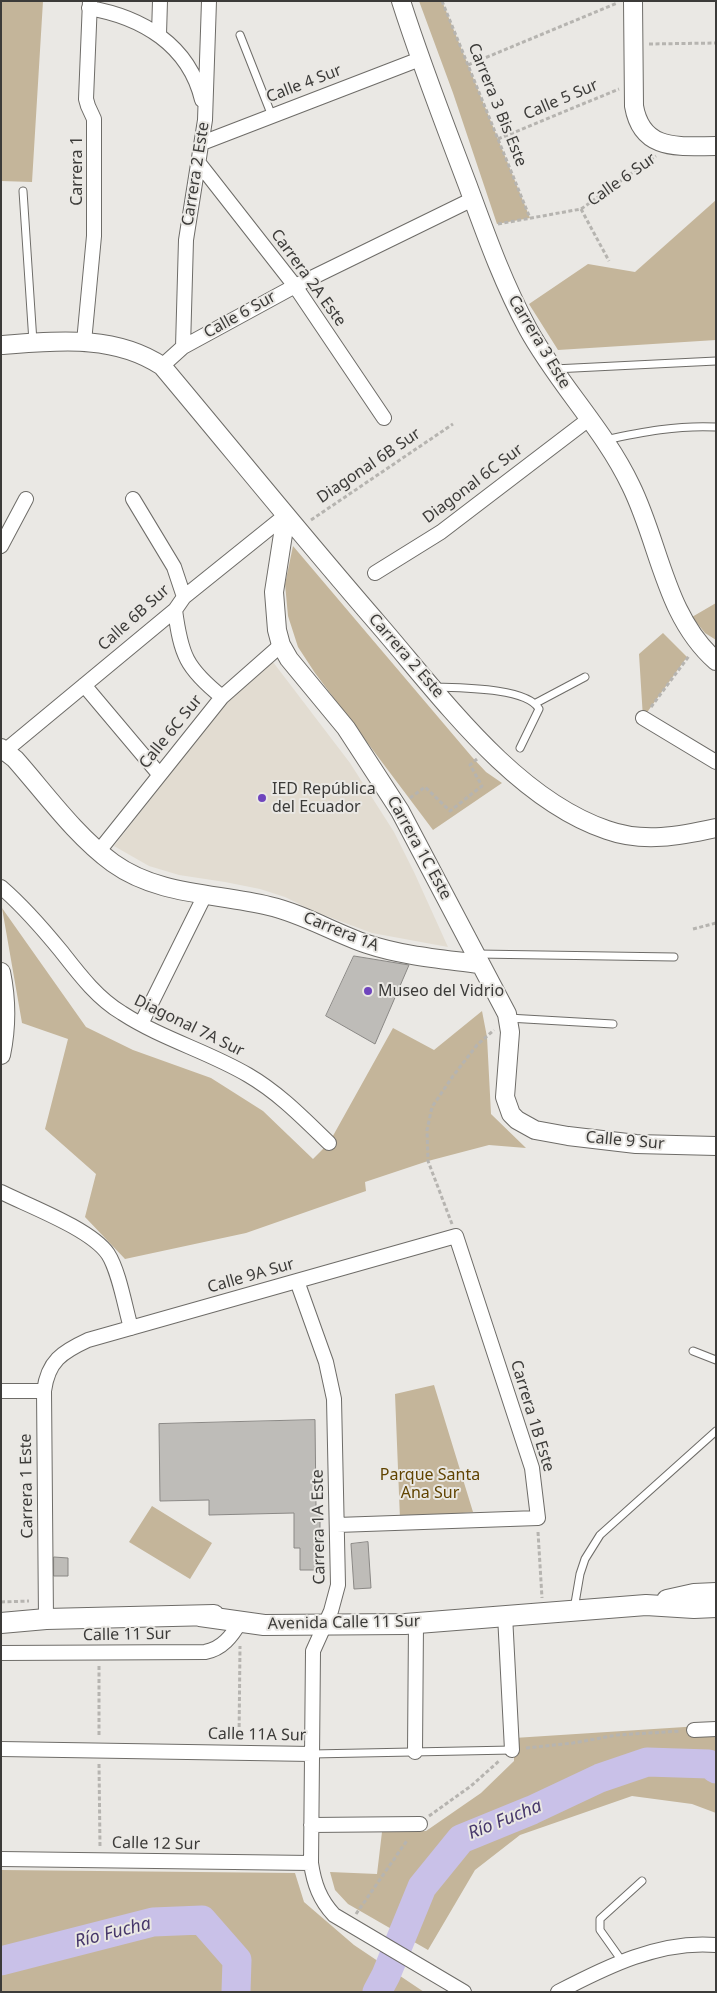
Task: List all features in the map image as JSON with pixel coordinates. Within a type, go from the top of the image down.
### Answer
[{"type":"main road","name":"Avenida Calle 11 Sur","points":[[646,1605],[694,1594],[716,1593]]},
{"type":"main road","name":"Avenida Calle 11 Sur","points":[[1,1614],[46,1611],[200,1616],[263,1611],[327,1618],[416,1623],[497,1615],[646,1605],[694,1608],[716,1607]]},
{"type":"main road","name":"Avenida Calle 11 Sur","points":[[1,1623],[46,1611]]},
{"type":"main road","name":"Avenida Calle 11 Sur","points":[[200,1616],[264,1624],[416,1612],[497,1615]]},
{"type":"street","points":[[159,34],[160,1]]},
{"type":"street","name":"Carrera 2 Este","points":[[184,347],[186,240],[205,120],[208,1]]},
{"type":"street","name":"Carrera 3 Este","points":[[401,1],[491,251],[514,303],[552,369],[605,440],[631,486],[642,511],[675,605],[698,643],[716,661]]},
{"type":"street","points":[[633,1],[634,83]]},
{"type":"street","points":[[89,5],[122,16],[159,34],[173,46],[190,68],[201,93],[205,120]]},
{"type":"street","name":"Carrera 1","points":[[84,342],[94,236],[94,118],[86,99],[89,5]]},
{"type":"street","name":"Calle 4 Sur","points":[[202,143],[420,58]]},
{"type":"street","name":"Calle 6 Sur","points":[[634,83],[635,114],[646,134],[663,144],[671,146],[716,146]]},
{"type":"street","name":"Carrera 2A Este","points":[[198,162],[295,286],[384,418]]},
{"type":"street","name":"Calle 6 Sur","points":[[162,366],[184,347],[295,286],[473,199]]},
{"type":"street","points":[[1,345],[103,343],[123,347],[146,356],[162,366]]},
{"type":"street","name":"Carrera 2 Este","points":[[162,366],[432,686],[488,750],[525,782],[563,808],[608,831],[658,838],[716,828]]},
{"type":"street","name":"Diagonal 6C Sur","points":[[375,573],[441,532],[589,419]]},
{"type":"street","points":[[1,546],[26,498]]},
{"type":"street","points":[[133,499],[174,568],[184,596]]},
{"type":"street","name":"Calle 6B Sur","points":[[4,749],[175,610],[184,596],[286,515]]},
{"type":"street","name":"Carrera 1C Este","points":[[286,515],[274,592],[277,630],[281,645],[289,659],[346,728],[417,841],[508,1018],[510,1032],[505,1097],[511,1114],[517,1120],[536,1130]]},
{"type":"street","points":[[175,610],[179,638],[186,659],[198,677],[222,697]]},
{"type":"street","name":"Calle 6C Sur","points":[[99,852],[222,697],[281,645]]},
{"type":"street","points":[[84,685],[160,774]]},
{"type":"street","points":[[643,718],[716,762]]},
{"type":"street","name":"Carrera 1A","points":[[4,749],[20,763],[76,829],[99,852],[114,864],[148,880],[182,891],[246,901],[289,911],[366,944],[384,949],[422,956],[476,959]]},
{"type":"street","name":"Diagonal 7A Sur","points":[[1,887],[29,914],[94,991],[121,1013],[167,1038],[230,1066],[261,1083],[289,1104],[329,1143]]},
{"type":"street","points":[[141,1024],[205,895]]},
{"type":"street","points":[[1,972],[7,1007],[1,1056]]},
{"type":"street","name":"Calle 9 Sur","points":[[536,1130],[568,1136],[636,1144],[716,1146]]},
{"type":"street","points":[[1,1192],[79,1230],[100,1245],[113,1263],[131,1328]]},
{"type":"street","name":"Calle 9A Sur","points":[[58,1357],[70,1348],[88,1340],[456,1236]]},
{"type":"street","name":"Carrera 1B Este","points":[[456,1236],[532,1468],[538,1518]]},
{"type":"street","name":"Carrera 1A Este","points":[[297,1281],[326,1362],[334,1398],[338,1584],[327,1618],[313,1651],[311,1825],[313,1881],[324,1904],[334,1915],[464,1992]]},
{"type":"street","name":"Carrera 1 Este","points":[[46,1611],[44,1391],[46,1376],[58,1357]]},
{"type":"street","points":[[1,1391],[44,1391]]},
{"type":"street","points":[[337,1525],[538,1518]]},
{"type":"street","points":[[497,1615],[512,1750]]},
{"type":"street","name":"Calle 11 Sur","points":[[1,1653],[205,1652],[219,1647],[233,1635],[240,1622]]},
{"type":"street","points":[[415,1752],[416,1623]]},
{"type":"street","points":[[694,1730],[716,1729]]},
{"type":"street","name":"Calle 11A Sur","points":[[1,1749],[312,1754]]},
{"type":"street","points":[[311,1825],[420,1824]]},
{"type":"street","name":"Calle 12 Sur","points":[[1,1859],[311,1864]]},
{"type":"street","points":[[558,1992],[622,1961],[637,1956],[679,1947],[716,1945]]},
{"type":"lane","points":[[240,36],[272,116]]},
{"type":"lane","points":[[23,191],[33,343]]},
{"type":"lane","points":[[552,369],[716,361]]},
{"type":"lane","points":[[605,440],[634,433],[677,428],[716,427]]},
{"type":"lane","points":[[536,703],[585,677]]},
{"type":"lane","points":[[432,686],[478,689],[517,695],[536,703],[539,709],[520,748]]},
{"type":"lane","points":[[476,959],[674,957]]},
{"type":"lane","points":[[508,1018],[613,1024]]},
{"type":"lane","points":[[693,1351],[716,1360]]},
{"type":"lane","points":[[574,1610],[580,1574],[585,1559],[600,1535],[716,1431]]},
{"type":"lane","name":"Calle 11A Sur","points":[[312,1754],[512,1750]]},
{"type":"lane","points":[[622,1961],[600,1930],[600,1919],[642,1881]]},
{"type":"path","name":"Carrera 3 Bis Este","points":[[442,1],[530,218]]},
{"type":"path","points":[[468,65],[620,1]]},
{"type":"path","points":[[633,44],[716,43]]},
{"type":"path","name":"Calle 5 Sur","points":[[498,140],[634,83]]},
{"type":"path","name":"Calle 6 Sur","points":[[483,227],[581,209],[671,146]]},
{"type":"path","points":[[581,209],[609,260]]},
{"type":"path","name":"Diagonal 6B Sur","points":[[298,529],[453,424]]},
{"type":"path","points":[[643,718],[698,643]]},
{"type":"path","points":[[397,807],[425,787],[450,811],[482,786],[470,765],[488,750]]},
{"type":"path","points":[[693,929],[716,923]]},
{"type":"path","points":[[456,1236],[428,1161],[427,1130],[432,1107],[453,1076],[478,1045],[508,1018]]},
{"type":"path","points":[[538,1518],[542,1612]]},
{"type":"path","points":[[1,1602],[19,1600],[46,1611]]},
{"type":"path","points":[[239,1753],[240,1622]]},
{"type":"path","points":[[349,1924],[420,1824],[471,1786],[512,1750],[573,1743],[617,1735],[694,1730]]},
{"type":"shaded area","name":"IED República del Ecuador","points":[[273,662],[350,763],[394,832],[448,947],[372,933],[313,911],[285,897],[260,889],[179,875],[149,866],[114,846],[226,702]]},
{"type":"green space","points":[[1,1],[43,1],[32,182],[1,181]]},
{"type":"green space","points":[[419,1],[442,1],[530,218],[497,224],[453,93]]},
{"type":"green space","points":[[716,200],[716,340],[558,350],[529,304],[588,264],[635,272]]},
{"type":"green space","points":[[293,546],[472,757],[486,772],[502,783],[433,830],[315,673],[298,647],[288,616],[285,584]]},
{"type":"green space","points":[[716,603],[716,640],[705,633],[692,617]]},
{"type":"green space","points":[[663,633],[687,657],[643,718],[639,654]]},
{"type":"green space","points":[[2,908],[86,1027],[133,1050],[211,1078],[263,1111],[313,1159],[329,1143],[393,1028],[434,1050],[482,1011],[487,1037],[491,1114],[526,1148],[489,1145],[428,1161],[365,1182],[366,1191],[246,1233],[125,1259],[85,1217],[96,1174],[45,1129],[68,1039],[22,1023]]},
{"type":"green space","name":"Parque Santa Ana Sur","points":[[434,1385],[473,1512],[400,1519],[395,1394]]},
{"type":"green space","points":[[152,1506],[212,1543],[190,1579],[129,1542]]},
{"type":"green space","points":[[716,1725],[716,1813],[692,1804],[632,1796],[520,1835],[475,1870],[428,1950],[348,1904],[335,1890],[330,1872],[377,1874],[382,1832],[426,1831],[481,1793],[514,1761],[514,1738]]},
{"type":"green space","points":[[1,1870],[295,1873],[304,1902],[354,1945],[424,1992],[1,1992]]},
{"type":"building","name":"Museo del Vidrio","points":[[354,956],[409,965],[375,1044],[326,1016]]},
{"type":"building","points":[[315,1420],[316,1507],[320,1507],[320,1570],[300,1570],[300,1548],[294,1548],[294,1513],[209,1515],[209,1500],[160,1501],[159,1424]]},
{"type":"building","points":[[368,1542],[371,1588],[354,1589],[351,1544]]},
{"type":"building","points":[[54,1557],[68,1558],[68,1576],[54,1576]]},
{"type":"waterway","name":"Río Fucha","points":[[377,1992],[386,1975],[422,1887],[461,1839],[532,1810],[600,1778],[647,1762],[709,1764],[716,1769]]},
{"type":"waterway","name":"Río Fucha","points":[[1,1961],[153,1922],[202,1920],[237,1960],[236,1992]]},
{"type":"place","name":"IED República del Ecuador","points":[[262,798]]},
{"type":"place","name":"Museo del Vidrio","points":[[368,991]]}]
